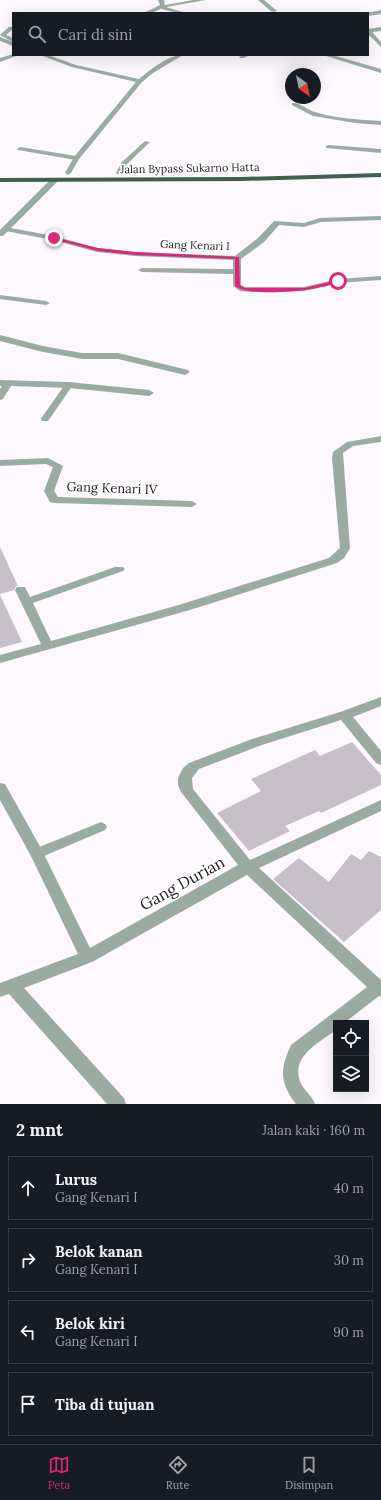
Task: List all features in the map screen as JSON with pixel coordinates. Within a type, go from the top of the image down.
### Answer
[{"type":"highway","name":"Jalan Bypass Sukarno Hatta","points":[[0,173],[119,173],[381,169]]},
{"type":"highway","name":"Jalan Bypass Sukarno Hatta","points":[[0,180],[381,175]]},
{"type":"street","points":[[149,12],[162,4],[203,0]]},
{"type":"street","points":[[261,0],[274,11]]},
{"type":"street","points":[[162,4],[181,12]]},
{"type":"street","points":[[369,14],[381,12]]},
{"type":"street","points":[[369,31],[381,29]]},
{"type":"street","points":[[369,32],[381,45]]},
{"type":"street","points":[[0,39],[12,44]]},
{"type":"street","points":[[0,60],[13,56]]},
{"type":"street","points":[[46,56],[74,66],[140,81]]},
{"type":"street","points":[[68,173],[76,158],[140,81],[151,72],[178,56]]},
{"type":"street","points":[[329,56],[381,71]]},
{"type":"street","points":[[294,104],[313,114],[381,123]]},
{"type":"street","points":[[328,147],[381,151]]},
{"type":"street","points":[[2,231],[55,180]]},
{"type":"street","points":[[237,258],[261,240],[277,223],[304,225],[320,220],[381,218]]},
{"type":"street","name":"Gang Kenari I","points":[[2,231],[54,238],[98,250],[135,254],[237,258],[237,286],[243,289],[304,289],[338,281],[381,278]]},
{"type":"street","points":[[142,270],[238,272]]},
{"type":"street","points":[[0,338],[43,349],[82,356],[118,356],[185,372]]},
{"type":"street","points":[[0,397],[4,383],[69,385],[149,393]]},
{"type":"street","points":[[0,659],[286,577],[323,565],[336,559],[342,555],[345,548],[337,458],[338,452],[350,444],[381,439]]},
{"type":"street","name":"Gang Kenari IV","points":[[0,463],[48,461],[58,466],[49,491],[54,500],[192,504]]},
{"type":"street","points":[[26,602],[119,569]]},
{"type":"street","points":[[21,590],[48,646]]},
{"type":"street","points":[[307,1104],[292,1086],[290,1076],[293,1058],[297,1050],[379,989],[248,867],[188,792],[184,782],[189,769],[194,766],[257,742],[344,715],[381,701]]},
{"type":"street","points":[[344,715],[381,760]]},
{"type":"street","points":[[0,788],[37,854],[86,956]]},
{"type":"street","name":"Gang Durian","points":[[6,988],[86,956],[248,867],[381,805]]},
{"type":"street","points":[[6,988],[118,1104]]},
{"type":"lane","points":[[11,28],[3,35],[12,40]]},
{"type":"lane","points":[[119,173],[123,164],[146,142]]},
{"type":"lane","points":[[20,149],[76,158]]},
{"type":"lane","points":[[0,297],[46,303]]},
{"type":"lane","points":[[45,420],[69,385]]},
{"type":"lane","points":[[37,854],[101,827]]},
{"type":"building","points":[[0,547],[18,586],[16,586],[14,590],[0,594]]},
{"type":"building","points":[[0,595],[22,642],[0,648]]},
{"type":"building","points":[[352,742],[381,775],[381,785],[321,813],[319,811],[285,826],[290,831],[249,851],[217,813],[261,791],[251,779],[315,750],[320,756]]},
{"type":"building","points":[[369,851],[381,857],[381,910],[344,942],[273,879],[299,858],[329,882],[351,854],[361,860]]},
{"type":"route","points":[[54,238],[98,250],[135,254],[237,258],[237,286],[243,289],[304,289],[338,281]]}]
